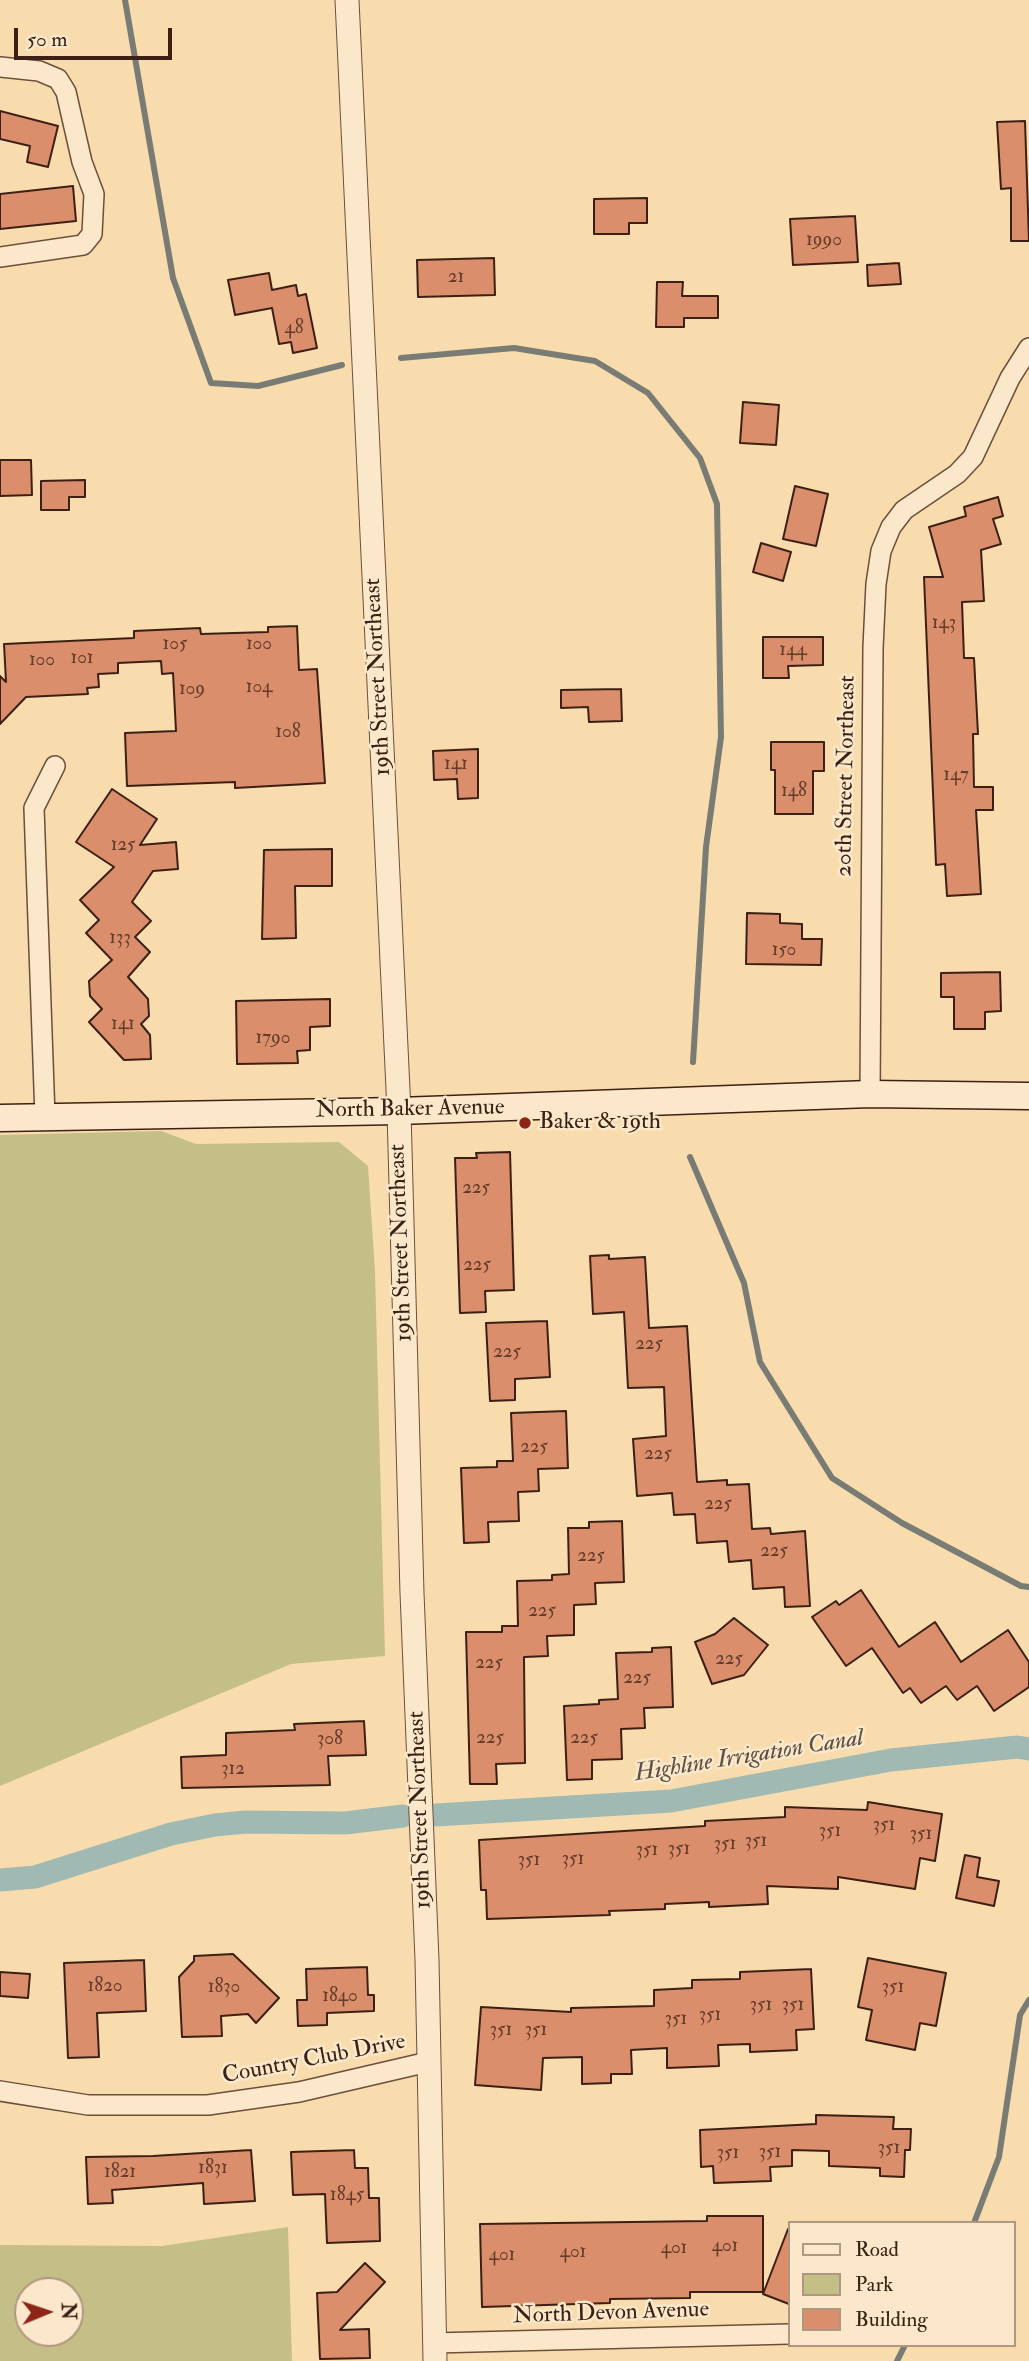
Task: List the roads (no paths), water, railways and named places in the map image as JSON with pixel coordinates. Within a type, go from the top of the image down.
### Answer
[{"type":"main road","name":"North Baker Avenue","points":[[0,1118],[399,1111],[870,1094],[1029,1096]]},
{"type":"street","name":"19th Street Northeast","points":[[347,0],[399,1111],[435,2352]]},
{"type":"street","points":[[0,66],[38,71],[58,79],[66,92],[82,162],[94,194],[92,233],[82,246],[0,257]]},
{"type":"street","name":"20th Street Northeast","points":[[870,1094],[876,584],[881,551],[891,527],[904,510],[957,474],[973,457],[1010,379],[1029,348]]},
{"type":"street","points":[[45,1117],[34,808],[55,766]]},
{"type":"street","name":"Country Club Drive","points":[[0,2091],[88,2105],[208,2105],[299,2092],[428,2062]]},
{"type":"street","name":"North Devon Avenue","points":[[435,2352],[788,2334]]},
{"type":"waterway","points":[[125,0],[173,278],[211,383],[258,386],[342,365]]},
{"type":"waterway","points":[[401,358],[514,348],[595,361],[648,393],[700,458],[717,504],[721,737],[706,847],[693,1062]]},
{"type":"waterway","points":[[690,1157],[744,1283],[760,1362],[832,1478],[902,1523],[1021,1586],[1029,1587]]},
{"type":"waterway","name":"Highline Irrigation Canal","points":[[436,1815],[671,1801],[891,1760],[1017,1747],[1029,1749]]},
{"type":"waterway","name":"Highline Irrigation Canal","points":[[0,1880],[35,1877],[171,1834],[215,1825],[246,1822],[345,1823],[403,1816]]},
{"type":"waterway","points":[[975,2221],[999,2157],[1020,2015],[1029,2000]]},
{"type":"waterway","points":[[897,2361],[904,2347]]},
{"type":"place","name":"Baker & 19th","points":[[525,1123]]}]
